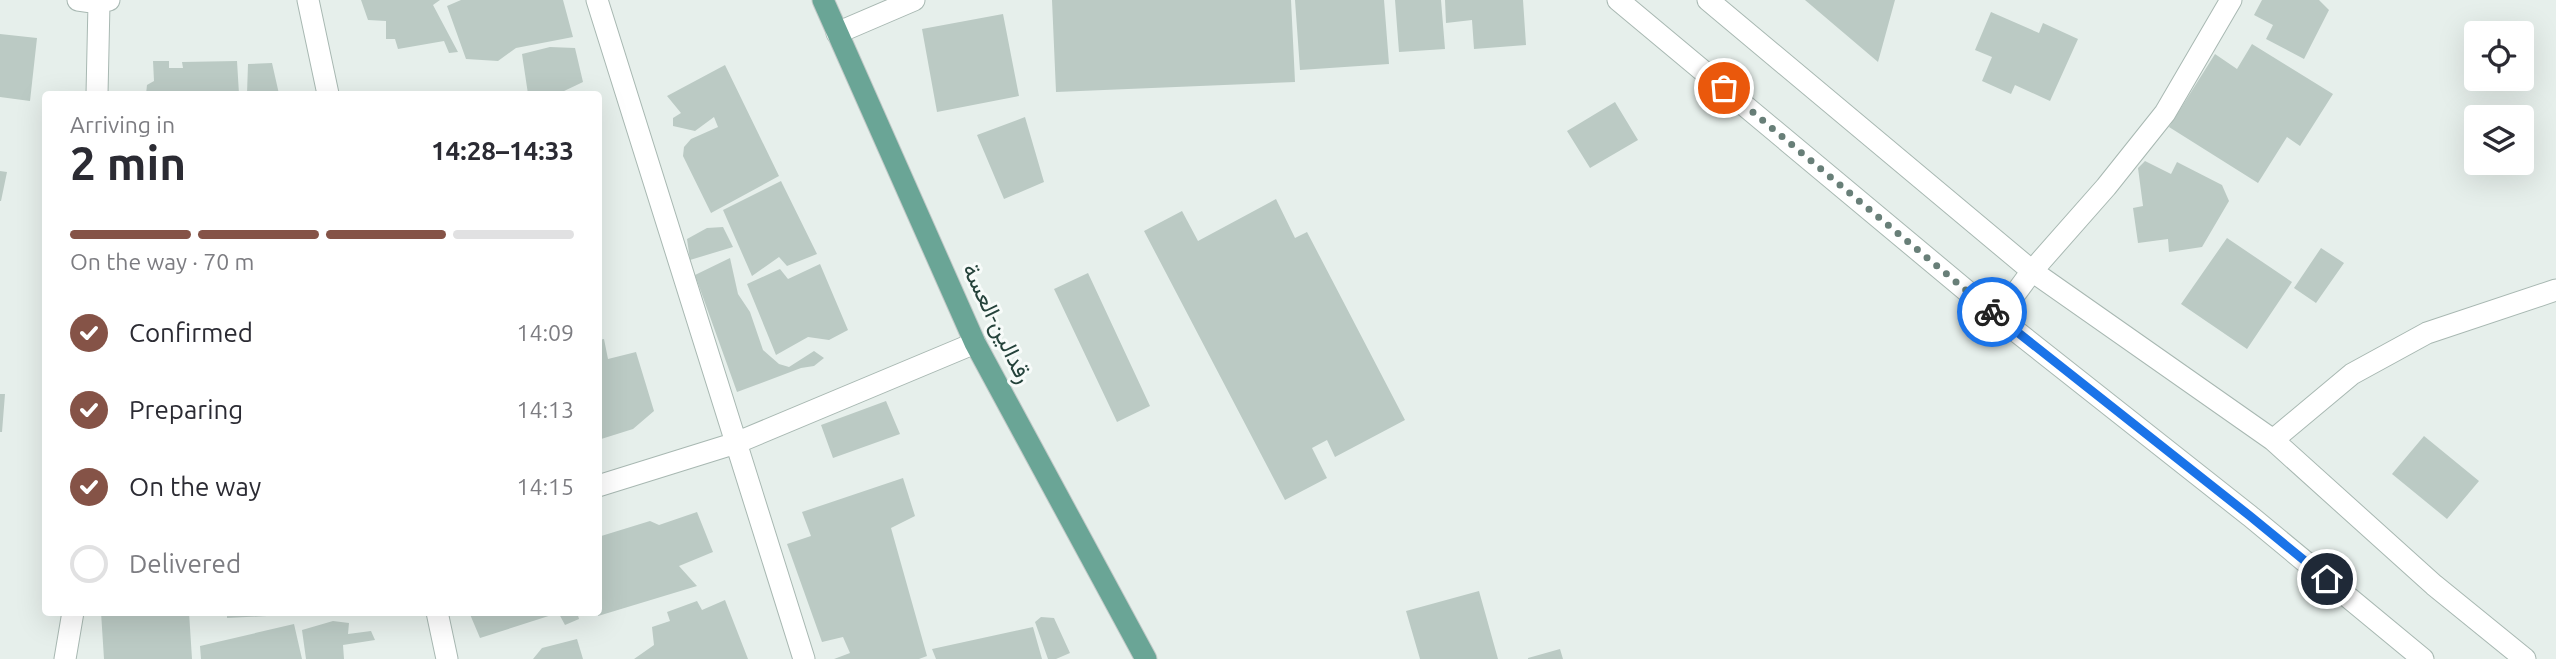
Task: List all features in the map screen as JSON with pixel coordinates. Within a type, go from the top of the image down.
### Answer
[{"type":"main road","name":"رقدالين-العسة","points":[[823,0],[975,343],[1146,659]]},
{"type":"street","points":[[78,0],[104,1],[97,91]]},
{"type":"street","points":[[308,0],[327,91]]},
{"type":"street","points":[[597,0],[804,659]]},
{"type":"street","points":[[837,33],[914,0]]},
{"type":"street","points":[[1618,0],[1998,317],[2250,516],[2423,659]]},
{"type":"street","points":[[1998,317],[2032,271],[2106,187],[2165,113],[2231,0]]},
{"type":"street","points":[[1717,3],[2032,271],[2273,440],[2434,585],[2525,659]]},
{"type":"street","points":[[2273,440],[2353,374],[2427,333],[2556,290]]},
{"type":"street","points":[[602,485],[736,443],[975,343]]},
{"type":"street","points":[[65,659],[72,616]]},
{"type":"street","points":[[438,616],[447,659]]},
{"type":"building","points":[[361,0],[440,0],[433,5],[458,52],[449,53],[444,41],[398,49],[395,39],[386,39],[386,21],[368,20]]},
{"type":"building","points":[[461,0],[563,0],[573,37],[516,48],[498,61],[466,59],[447,6]]},
{"type":"building","points":[[1052,0],[1291,0],[1295,82],[1056,92]]},
{"type":"building","points":[[1295,0],[1384,0],[1389,64],[1300,70]]},
{"type":"building","points":[[1395,0],[1441,0],[1445,49],[1399,52]]},
{"type":"building","points":[[1445,0],[1523,0],[1526,45],[1474,49],[1472,20],[1446,23]]},
{"type":"building","points":[[1805,0],[1895,0],[1878,62]]},
{"type":"building","points":[[2262,0],[2319,0],[2329,10],[2304,59],[2266,39],[2273,25],[2254,15]]},
{"type":"building","points":[[1991,12],[2039,33],[2043,23],[2078,39],[2050,101],[2015,85],[2011,94],[1982,81],[1992,57],[1975,50]]},
{"type":"building","points":[[1003,14],[1019,96],[937,112],[922,29]]},
{"type":"building","points":[[0,34],[37,38],[30,101],[0,97]]},
{"type":"building","points":[[2252,44],[2333,94],[2300,146],[2287,137],[2258,183],[2169,127],[2215,54],[2237,69]]},
{"type":"building","points":[[550,47],[575,48],[583,82],[564,91],[528,91],[522,54]]},
{"type":"building","points":[[153,61],[169,61],[169,68],[183,68],[182,62],[237,61],[239,91],[146,91],[147,85],[154,81]]},
{"type":"building","points":[[272,63],[278,91],[247,91],[248,64]]},
{"type":"building","points":[[725,65],[779,176],[711,213],[683,156],[684,147],[691,139],[718,127],[714,117],[695,131],[673,126],[673,118],[681,113],[667,96]]},
{"type":"building","points":[[1615,102],[1638,140],[1590,168],[1567,131]]},
{"type":"building","points":[[1025,117],[1044,182],[1004,199],[977,135]]},
{"type":"building","points":[[2145,161],[2171,174],[2177,162],[2222,185],[2229,201],[2202,247],[2169,252],[2168,239],[2138,243],[2133,208],[2143,206],[2138,168]]},
{"type":"building","points":[[0,171],[7,172],[1,201],[0,201]]},
{"type":"building","points":[[781,181],[817,254],[787,266],[779,257],[752,276],[723,210]]},
{"type":"building","points":[[1276,199],[1295,238],[1307,232],[1405,420],[1335,457],[1327,440],[1312,448],[1327,478],[1285,500],[1144,231],[1182,211],[1198,241]]},
{"type":"building","points":[[723,227],[733,247],[690,260],[687,239],[707,228]]},
{"type":"building","points":[[2227,238],[2292,282],[2247,349],[2181,304]]},
{"type":"building","points":[[2321,248],[2344,263],[2316,303],[2294,288]]},
{"type":"building","points":[[730,258],[738,294],[750,312],[763,350],[779,364],[789,367],[814,351],[824,358],[814,366],[801,368],[737,392],[695,275]]},
{"type":"building","points":[[820,264],[848,330],[829,340],[808,337],[776,355],[747,284],[780,269],[788,279]]},
{"type":"building","points":[[1088,273],[1150,406],[1117,422],[1054,289]]},
{"type":"building","points":[[602,339],[608,359],[636,352],[654,411],[633,429],[602,439]]},
{"type":"building","points":[[0,394],[5,394],[2,432],[0,432]]},
{"type":"building","points":[[886,401],[900,434],[833,458],[821,425]]},
{"type":"building","points":[[2424,436],[2479,481],[2447,519],[2392,474]]},
{"type":"building","points":[[903,478],[915,516],[891,528],[927,656],[919,659],[834,659],[850,653],[843,637],[822,642],[787,544],[811,536],[802,512]]},
{"type":"building","points":[[697,512],[713,552],[679,566],[697,586],[602,615],[602,536],[650,521],[659,525]]},
{"type":"building","points":[[1479,591],[1498,659],[1420,659],[1406,611]]},
{"type":"building","points":[[725,600],[748,659],[634,659],[654,645],[652,627],[670,621],[667,612],[697,601],[702,610]]},
{"type":"building","points":[[101,616],[189,616],[192,659],[104,659]]},
{"type":"building","points":[[227,616],[267,616],[227,618]]},
{"type":"building","points":[[471,616],[549,616],[480,638]]},
{"type":"building","points":[[560,616],[578,616],[579,619],[565,625]]},
{"type":"building","points":[[1041,617],[1054,618],[1070,653],[1056,659],[1048,659],[1035,622]]},
{"type":"building","points":[[333,621],[349,623],[348,634],[371,631],[375,640],[343,645],[344,659],[306,659],[302,630]]},
{"type":"building","points":[[294,624],[302,659],[201,659],[200,646]]},
{"type":"building","points":[[1033,627],[1042,659],[936,659],[932,649]]},
{"type":"building","points":[[577,639],[583,659],[533,659],[542,648]]},
{"type":"building","points":[[1560,649],[1563,659],[1528,659],[1528,658]]},
{"type":"way so far","points":[[1724,88],[1992,312]]},
{"type":"route","points":[[1992,312],[2327,579]]}]
